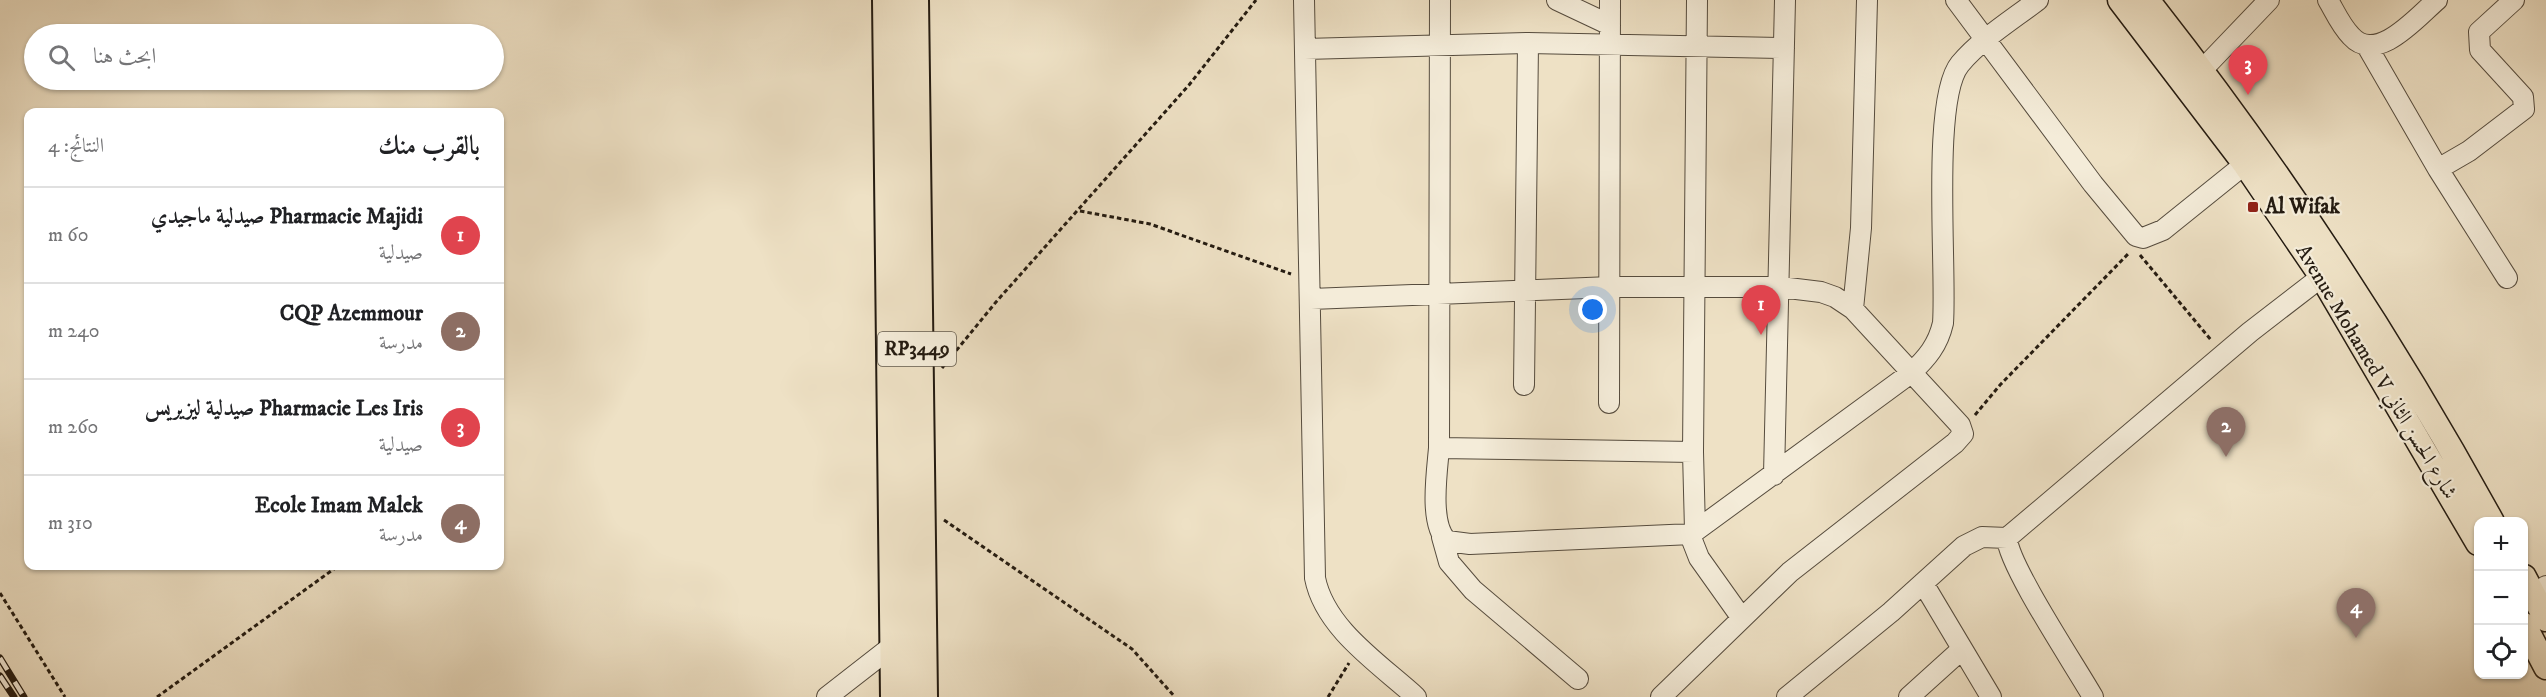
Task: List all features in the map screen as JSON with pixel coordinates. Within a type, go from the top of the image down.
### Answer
[{"type":"highway","name":"RP3449","points":[[887,0],[895,697]]},
{"type":"highway","name":"RP3449","points":[[914,0],[922,697]]},
{"type":"main road","name":"Avenue Mohamed V شارع الحسن الثاني","points":[[2120,0],[2245,164],[2389,341],[2489,517]]},
{"type":"main road","name":"Avenue Mohamed V شارع الحسن الثاني","points":[[2147,0],[2202,69],[2330,270],[2474,536]]},
{"type":"main road","points":[[2534,585],[2546,619]]},
{"type":"main road","points":[[2528,634],[2546,666]]},
{"type":"street","points":[[1304,0],[1315,578],[1324,607],[1334,620],[1416,697]]},
{"type":"street","points":[[1440,0],[1439,448],[1436,506],[1439,532],[1449,562],[1473,590],[1578,679]]},
{"type":"street","points":[[1557,0],[1610,35]]},
{"type":"street","points":[[1609,403],[1610,0]]},
{"type":"street","points":[[1697,0],[1693,532],[1690,540],[1699,558],[1741,617]]},
{"type":"street","points":[[1774,475],[1785,0]]},
{"type":"street","points":[[1852,309],[1861,228],[1867,0]]},
{"type":"street","points":[[1956,0],[2093,184],[2139,237],[2149,237],[2163,230],[2245,164]]},
{"type":"street","points":[[1442,537],[1447,541],[1470,544],[1693,532],[1911,374],[1932,353],[1940,338],[1943,323],[1944,123],[1950,87],[1960,64],[1987,39],[2038,0]]},
{"type":"street","points":[[2202,69],[2269,0]]},
{"type":"street","points":[[2328,0],[2350,36],[2367,46],[2438,169],[2507,278]]},
{"type":"street","points":[[2367,46],[2379,44],[2394,36],[2437,0]]},
{"type":"street","points":[[2438,169],[2469,151],[2524,109],[2523,97],[2480,50],[2479,32],[2514,0]]},
{"type":"street","points":[[1305,49],[1528,43],[1610,35],[1697,46],[1784,48]]},
{"type":"street","points":[[1524,385],[1528,43]]},
{"type":"street","points":[[1787,697],[1974,539],[2007,538],[2224,355],[2330,270]]},
{"type":"street","points":[[1310,290],[1440,295],[1611,287],[1695,286],[1780,287],[1821,292],[1835,297],[1852,309],[1963,430],[1960,437],[1947,450],[1790,572],[1660,697]]},
{"type":"street","points":[[1439,448],[1693,452]]},
{"type":"street","points":[[2007,538],[2009,550],[2026,584],[2093,697]]},
{"type":"street","points":[[1923,583],[1989,696]]},
{"type":"street","points":[[827,697],[895,644]]},
{"type":"street","points":[[1909,697],[1961,650]]},
{"type":"path","points":[[939,372],[996,302],[1189,85],[1256,0]]},
{"type":"path","points":[[1078,211],[1150,224],[1310,290]]},
{"type":"path","points":[[1963,430],[2000,385],[2134,248],[2224,355]]},
{"type":"path","points":[[936,514],[1132,650],[1175,697]]},
{"type":"path","points":[[157,697],[332,570]]},
{"type":"path","points":[[0,593],[65,697]]},
{"type":"path","points":[[1328,697],[1344,668],[1364,649]]},
{"type":"railway","points":[[0,658],[24,697]]},
{"type":"railway","points":[[0,676],[14,697]]},
{"type":"place","name":"Pharmacie Les Iris صيدلية ليزيريس","points":[[2248,95]]},
{"type":"place","name":"Al Wifak","points":[[2253,207]]},
{"type":"place","name":"Pharmacie Majidi صيدلية ماجيدي","points":[[1761,335]]},
{"type":"place","name":"CQP Azemmour","points":[[2226,457]]},
{"type":"place","name":"Ecole Imam Malek","points":[[2356,638]]}]
